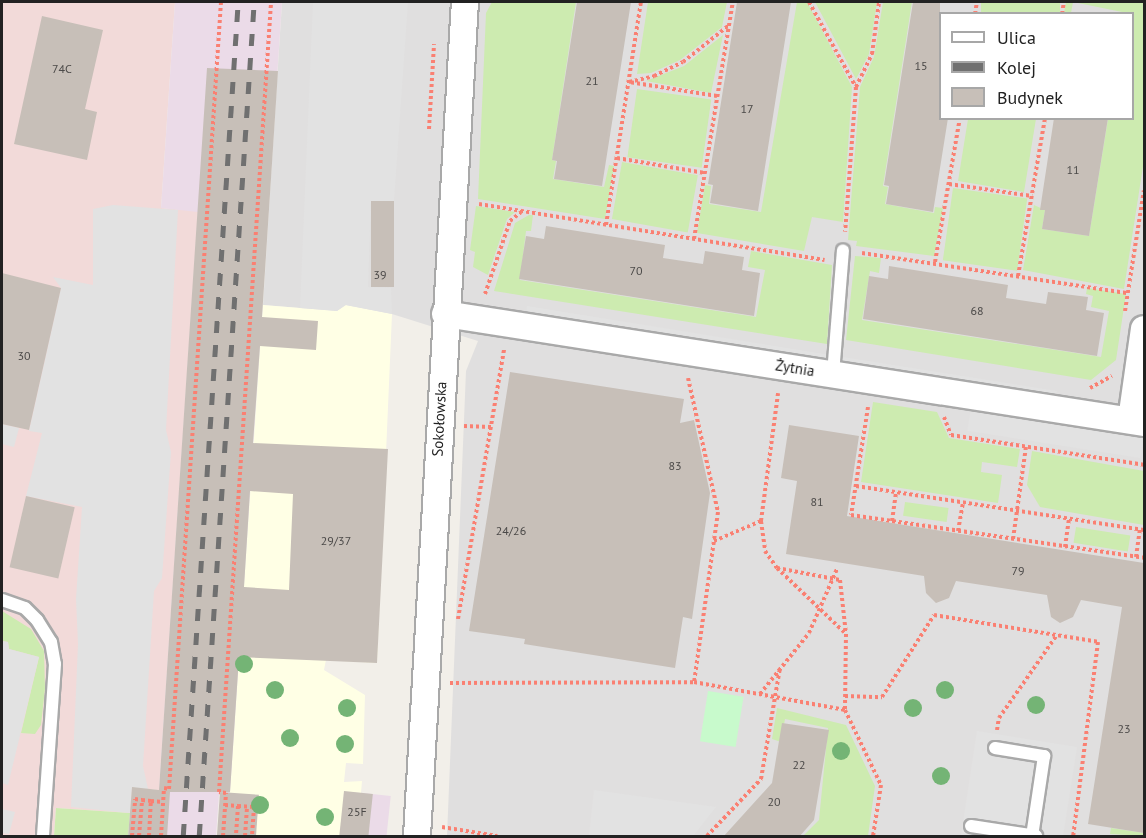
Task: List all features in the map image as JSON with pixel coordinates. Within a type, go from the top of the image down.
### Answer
[{"type":"street","name":"Sokołowska","points":[[417,837],[445,314],[465,2]]},
{"type":"street","name":"Żytnia","points":[[445,314],[483,307],[833,374],[1138,421]]},
{"type":"street","points":[[1134,326],[1138,421]]},
{"type":"lane","points":[[833,374],[843,250]]},
{"type":"lane","points":[[2,600],[25,608],[37,620],[51,642],[55,664],[43,837]]},
{"type":"lane","points":[[971,826],[1034,836],[1044,756],[995,748]]},
{"type":"path","points":[[161,837],[164,788],[169,789],[221,2]]},
{"type":"path","points":[[223,837],[226,793],[219,792],[271,2]]},
{"type":"path","points":[[606,225],[641,2]]},
{"type":"path","points":[[694,239],[733,2]]},
{"type":"path","points":[[809,2],[856,87]]},
{"type":"path","points":[[843,250],[856,87],[872,54],[879,2]]},
{"type":"path","points":[[629,82],[654,76],[682,62],[729,26]]},
{"type":"path","points":[[629,82],[717,96]]},
{"type":"path","points":[[935,262],[960,120]]},
{"type":"path","points":[[1018,276],[1045,120]]},
{"type":"path","points":[[617,158],[705,173]]},
{"type":"path","points":[[949,184],[1032,196]]},
{"type":"path","points":[[1134,326],[1128,293],[1144,190]]},
{"type":"path","points":[[470,203],[827,261],[843,250],[935,262],[1128,293]]},
{"type":"path","points":[[483,307],[510,221],[522,211]]},
{"type":"path","points":[[475,293],[483,307]]},
{"type":"path","points":[[483,307],[496,297]]},
{"type":"path","points":[[457,626],[506,339]]},
{"type":"path","points":[[1077,387],[1089,388],[1114,375],[1116,364]]},
{"type":"path","points":[[686,368],[718,512],[694,682]]},
{"type":"path","points":[[779,383],[761,521],[765,551],[777,567],[846,634]]},
{"type":"path","points":[[869,397],[850,516],[1144,558]]},
{"type":"path","points":[[941,408],[951,435],[1144,465]]},
{"type":"path","points":[[460,416],[460,438]]},
{"type":"path","points":[[460,426],[491,427]]},
{"type":"path","points":[[1013,539],[1026,447]]},
{"type":"path","points":[[856,486],[1142,529],[1136,557]]},
{"type":"path","points":[[892,521],[896,492]]},
{"type":"path","points":[[958,531],[963,502]]},
{"type":"path","points":[[1065,547],[1069,518]]},
{"type":"path","points":[[714,541],[761,521]]},
{"type":"path","points":[[777,567],[840,580],[846,634],[845,710],[881,785],[874,835],[868,837]]},
{"type":"path","points":[[760,694],[822,611],[837,569]]},
{"type":"path","points":[[845,696],[882,697],[934,615],[1098,642],[1073,837]]},
{"type":"path","points":[[995,748],[999,718],[1057,635]]},
{"type":"path","points":[[706,837],[760,779],[780,668]]},
{"type":"path","points":[[443,683],[694,682],[845,710]]},
{"type":"path","points":[[132,837],[135,800],[163,802]]},
{"type":"path","points":[[139,837],[142,800]]},
{"type":"path","points":[[149,837],[151,801]]},
{"type":"path","points":[[225,805],[254,807],[252,837]]},
{"type":"path","points":[[236,837],[238,806]]},
{"type":"path","points":[[245,837],[247,807]]},
{"type":"path","points":[[436,820],[436,826],[497,837]]},
{"type":"shaded area","points":[[2,2],[175,2],[161,208],[198,211],[159,790],[132,788],[130,813],[56,808],[54,836],[2,836]]},
{"type":"shaded area","points":[[175,2],[282,2],[230,793],[219,795],[216,836],[167,836],[159,791],[198,212],[161,208]]},
{"type":"shaded area","points":[[282,2],[1144,2],[1144,836],[447,836],[466,371],[478,341],[392,314],[346,305],[337,311],[263,305]]},
{"type":"shaded area","points":[[313,2],[408,2],[394,201],[371,201],[368,287],[391,288],[392,314],[346,305],[337,311],[300,308]]},
{"type":"shaded area","points":[[113,205],[178,210],[166,430],[171,452],[162,578],[154,591],[143,766],[148,789],[132,788],[130,813],[71,807],[78,644],[76,599],[82,507],[26,496],[42,433],[29,431],[61,288],[53,277],[93,285],[93,209]]},
{"type":"shaded area","points":[[263,305],[337,311],[345,305],[392,314],[377,663],[326,660],[324,670],[365,695],[363,764],[346,763],[344,782],[362,781],[361,793],[344,792],[341,836],[256,836],[230,793]]},
{"type":"shaded area","points":[[527,306],[1057,391],[1055,398],[526,314]]},
{"type":"shaded area","points":[[971,408],[1144,435],[1140,458],[967,431]]},
{"type":"shaded area","points":[[2,424],[19,428],[14,447],[2,444]]},
{"type":"shaded area","points":[[2,641],[8,642],[9,649],[39,657],[8,785],[2,783]]},
{"type":"shaded area","points":[[977,731],[1077,747],[1063,836],[961,836]]},
{"type":"shaded area","points":[[594,790],[716,807],[693,836],[589,836]]},
{"type":"shaded area","points":[[344,791],[391,796],[387,836],[339,836]]},
{"type":"shaded area","points":[[2,809],[15,812],[9,834],[2,833]]},
{"type":"green space","points":[[492,2],[576,2],[552,160],[556,161],[553,179],[604,187],[609,165],[614,166],[605,219],[478,199],[486,13]]},
{"type":"green space","points":[[648,2],[727,2],[722,27],[680,60],[651,73],[637,74]]},
{"type":"green space","points":[[797,2],[807,2],[852,87],[843,222],[812,217],[804,251],[697,233],[705,185],[711,186],[709,204],[761,212]]},
{"type":"green space","points":[[815,2],[877,2],[869,54],[856,79]]},
{"type":"green space","points":[[883,2],[912,2],[883,186],[888,187],[885,204],[934,213],[935,207],[943,208],[934,256],[856,246],[857,241],[848,240],[860,87],[874,57]]},
{"type":"green space","points":[[981,2],[1060,2],[1060,12],[981,12]]},
{"type":"green space","points":[[1066,2],[1073,2],[1071,12],[1064,12]]},
{"type":"green space","points":[[1073,2],[1144,2],[1144,160],[1124,289],[1023,270],[1034,205],[1045,210],[1042,229],[1089,236],[1108,120],[1134,120],[1134,12],[1122,12]]},
{"type":"green space","points":[[723,35],[711,93],[646,81],[684,66]]},
{"type":"green space","points":[[637,89],[711,99],[702,168],[627,157]]},
{"type":"green space","points":[[968,120],[1036,120],[1024,192],[958,181]]},
{"type":"green space","points":[[622,162],[698,175],[688,232],[612,219]]},
{"type":"green space","points":[[953,188],[1027,198],[1017,271],[943,260]]},
{"type":"green space","points":[[476,206],[515,212],[507,219],[488,275],[473,267],[475,252],[470,250]]},
{"type":"green space","points":[[533,215],[531,231],[526,231],[520,280],[756,317],[765,270],[748,267],[751,251],[832,265],[827,344],[494,291],[515,223]]},
{"type":"green space","points":[[855,256],[881,258],[879,273],[870,271],[862,320],[1101,357],[1109,311],[1091,307],[1093,296],[1086,294],[1087,288],[1126,294],[1116,360],[1091,380],[846,340]]},
{"type":"green space","points":[[873,402],[937,412],[949,438],[1020,449],[1017,467],[982,462],[981,472],[1002,475],[998,503],[861,482]]},
{"type":"green space","points":[[1032,451],[1144,471],[1144,525],[1040,507],[1027,485]]},
{"type":"green space","points":[[905,502],[949,508],[947,522],[903,516]]},
{"type":"green space","points":[[1076,527],[1130,536],[1128,551],[1073,543]]},
{"type":"green space","points":[[2,611],[31,629],[44,651],[45,689],[41,725],[35,734],[21,733],[39,657],[9,649],[8,642],[2,641]]},
{"type":"green space","points":[[708,691],[744,697],[736,747],[700,741]]},
{"type":"green space","points":[[777,708],[846,725],[875,786],[868,836],[803,836],[819,820],[828,728],[785,719],[781,742],[772,739]]},
{"type":"green space","points":[[56,808],[130,813],[128,836],[54,836]]},
{"type":"green space","points":[[1111,828],[1144,833],[1144,836],[1110,834]]},
{"type":"building","points":[[577,2],[631,2],[602,186],[554,179],[557,161],[552,160]]},
{"type":"building","points":[[737,2],[791,2],[758,211],[710,203],[713,185],[708,184]]},
{"type":"building","points":[[913,2],[940,2],[939,120],[948,120],[933,212],[886,204],[889,186],[884,185]]},
{"type":"building","points":[[42,16],[103,30],[85,109],[97,112],[87,160],[14,144]]},
{"type":"building","points":[[207,68],[278,71],[262,317],[318,321],[316,350],[260,346],[253,443],[388,449],[377,663],[239,657],[230,792],[170,792],[167,837],[128,837],[132,787],[159,790]],"holes":[[[250,491],[293,494],[289,590],[244,587]]]},
{"type":"building","points":[[1054,120],[1108,120],[1089,236],[1042,229],[1045,210],[1040,210]]},
{"type":"building","points":[[371,201],[394,201],[394,287],[371,287]]},
{"type":"building","points":[[546,226],[665,245],[663,258],[703,264],[705,251],[744,257],[742,270],[760,273],[754,316],[519,279],[526,236],[544,239]]},
{"type":"building","points":[[889,266],[1008,285],[1006,298],[1046,304],[1048,292],[1088,297],[1086,310],[1104,313],[1097,356],[863,319],[869,276],[888,279]]},
{"type":"building","points":[[2,273],[61,288],[29,430],[2,424]]},
{"type":"building","points":[[510,372],[684,399],[680,423],[694,420],[710,493],[692,619],[683,617],[675,668],[524,644],[525,639],[469,631]]},
{"type":"building","points":[[789,425],[859,436],[847,516],[1144,563],[1144,833],[1088,824],[1122,607],[1081,600],[1073,617],[1060,623],[1051,617],[1047,595],[956,581],[949,598],[936,603],[926,593],[924,576],[786,554],[797,481],[781,478]]},
{"type":"building","points":[[26,496],[75,507],[58,578],[10,567]]},
{"type":"building","points":[[782,723],[829,730],[814,820],[799,837],[723,837],[772,783]]},
{"type":"building","points":[[344,791],[373,794],[368,836],[339,836]]},
{"type":"building","points":[[220,792],[259,795],[256,836],[217,836]]},
{"type":"railway","points":[[183,836],[238,2]]},
{"type":"railway","points":[[199,836],[254,2]]}]
